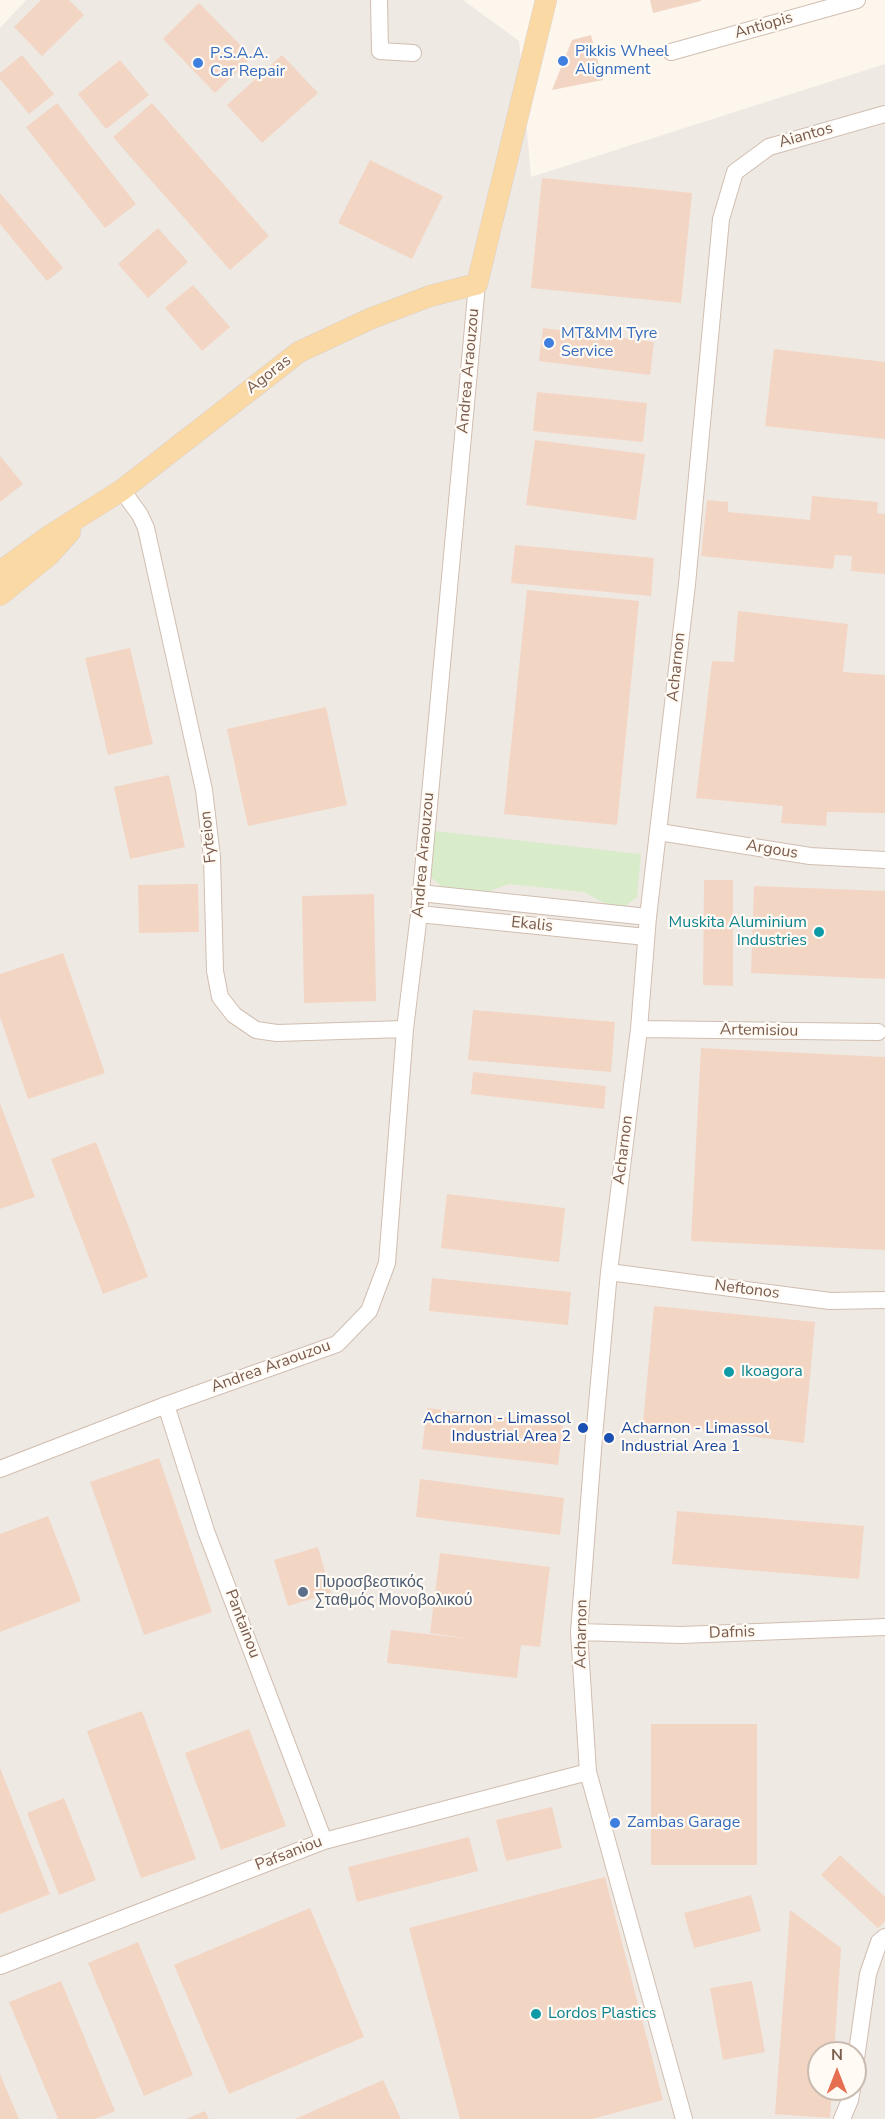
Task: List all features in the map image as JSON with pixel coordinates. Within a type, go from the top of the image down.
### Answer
[{"type":"main road","name":"Andrea Araouzou","points":[[477,284],[546,0]]},
{"type":"main road","name":"Agoras","points":[[0,572],[49,536],[122,490],[299,352],[372,318],[430,296],[477,284]]},
{"type":"main road","name":"Agoras","points":[[0,595],[48,556],[87,513]]},
{"type":"street","points":[[379,0],[380,51],[413,53]]},
{"type":"street","name":"Antiopis","points":[[671,52],[857,0]]},
{"type":"street","name":"Aiantos","points":[[735,172],[769,147],[885,114]]},
{"type":"street","name":"Acharnon","points":[[684,2119],[588,1772],[579,1632],[609,1272],[639,1029],[648,916],[687,585],[722,219],[735,172]]},
{"type":"street","name":"Andrea Araouzou","points":[[0,1469],[166,1405],[337,1344],[369,1311],[387,1263],[405,1029],[418,914],[477,284]]},
{"type":"street","name":"Fyteion","points":[[122,490],[140,515],[146,528],[204,790],[212,857],[215,971],[220,997],[234,1015],[256,1030],[277,1033],[405,1029]]},
{"type":"street","name":"Argous","points":[[659,831],[810,856],[885,860]]},
{"type":"street","points":[[420,893],[648,916]]},
{"type":"street","name":"Ekalis","points":[[418,914],[646,937]]},
{"type":"street","name":"Artemisiou","points":[[639,1029],[878,1032]]},
{"type":"street","name":"Neftonos","points":[[609,1272],[830,1301],[885,1300]]},
{"type":"street","name":"Pantainou","points":[[166,1405],[206,1530],[324,1841]]},
{"type":"street","name":"Dafnis","points":[[579,1632],[681,1635],[885,1627]]},
{"type":"street","name":"Pafsaniou","points":[[0,1966],[324,1841],[588,1772]]},
{"type":"street","points":[[859,2041],[868,1974],[879,1942],[885,1937]]},
{"type":"street","points":[[842,2119],[850,2101]]},
{"type":"shaded area","points":[[26,0],[463,0],[519,41],[531,177],[885,64],[885,2119],[0,2119],[0,28]]},
{"type":"green space","points":[[435,831],[641,854],[637,897],[625,906],[613,908],[584,892],[509,884],[487,892],[443,888],[430,876]]},
{"type":"building","points":[[41,0],[69,0],[84,15],[42,56],[14,27]]},
{"type":"building","points":[[650,0],[701,0],[701,1],[653,13]]},
{"type":"building","points":[[199,3],[252,57],[215,93],[163,39]]},
{"type":"building","points":[[591,35],[603,80],[552,90],[572,40]]},
{"type":"building","points":[[22,55],[54,94],[29,114],[0,79],[0,73]]},
{"type":"building","points":[[282,55],[318,93],[262,143],[227,105]]},
{"type":"building","points":[[120,60],[149,95],[106,129],[78,94]]},
{"type":"building","points":[[57,103],[136,204],[105,228],[26,127]]},
{"type":"building","points":[[152,103],[269,236],[230,270],[113,137]]},
{"type":"building","points":[[370,160],[443,196],[412,259],[338,223]]},
{"type":"building","points":[[542,178],[692,193],[681,303],[531,288]]},
{"type":"building","points":[[0,193],[63,268],[47,281],[0,224]]},
{"type":"building","points":[[158,228],[188,262],[148,298],[118,264]]},
{"type":"building","points":[[193,285],[230,327],[202,351],[165,308]]},
{"type":"building","points":[[543,328],[654,342],[650,375],[539,361]]},
{"type":"building","points":[[774,349],[885,362],[885,439],[765,426]]},
{"type":"building","points":[[537,392],[647,403],[643,442],[533,431]]},
{"type":"building","points":[[535,440],[645,454],[636,520],[526,505]]},
{"type":"building","points":[[0,456],[23,484],[0,502]]},
{"type":"building","points":[[812,496],[878,502],[877,513],[885,514],[885,574],[851,571],[852,556],[835,555],[833,569],[701,556],[707,500],[728,502],[728,512],[810,520]]},
{"type":"building","points":[[515,545],[654,558],[651,596],[511,583]]},
{"type":"building","points":[[527,590],[639,601],[617,825],[504,814]]},
{"type":"building","points":[[738,611],[848,624],[843,672],[885,675],[885,813],[827,812],[826,826],[781,823],[783,806],[696,798],[712,661],[734,662]]},
{"type":"building","points":[[130,648],[153,744],[108,755],[85,658]]},
{"type":"building","points":[[326,707],[347,805],[248,826],[227,729]]},
{"type":"building","points":[[169,775],[185,847],[130,859],[114,787]]},
{"type":"building","name":"Muskita Aluminium Industries","points":[[704,880],[733,880],[733,986],[703,985]]},
{"type":"building","points":[[198,884],[199,932],[139,933],[138,885]]},
{"type":"building","name":"Muskita Aluminium Industries","points":[[754,886],[885,891],[885,979],[751,973]]},
{"type":"building","points":[[374,894],[376,1001],[304,1003],[302,896]]},
{"type":"building","points":[[63,953],[105,1073],[28,1099],[0,1017],[0,974]]},
{"type":"building","points":[[473,1010],[615,1022],[611,1072],[468,1060]]},
{"type":"building","points":[[701,1048],[885,1057],[885,1250],[691,1241]]},
{"type":"building","points":[[473,1072],[606,1086],[604,1109],[471,1094]]},
{"type":"building","points":[[0,1103],[35,1197],[0,1209]]},
{"type":"building","points":[[96,1142],[148,1277],[103,1294],[51,1159]]},
{"type":"building","points":[[447,1194],[565,1208],[559,1262],[441,1248]]},
{"type":"building","points":[[432,1278],[571,1292],[568,1325],[429,1311]]},
{"type":"building","name":"Ikoagora","points":[[654,1306],[815,1322],[804,1443],[643,1423]]},
{"type":"building","points":[[427,1408],[563,1424],[558,1465],[422,1449]]},
{"type":"building","points":[[159,1458],[212,1612],[144,1635],[90,1482]]},
{"type":"building","points":[[420,1479],[564,1498],[560,1535],[416,1517]]},
{"type":"building","points":[[677,1511],[864,1526],[859,1579],[672,1564]]},
{"type":"building","points":[[48,1516],[81,1601],[0,1632],[0,1534]]},
{"type":"building","points":[[318,1547],[331,1593],[288,1606],[274,1560]]},
{"type":"building","points":[[440,1553],[550,1567],[540,1647],[521,1645],[517,1678],[387,1663],[391,1630],[472,1639],[430,1633]]},
{"type":"building","points":[[142,1711],[196,1859],[141,1878],[87,1731]]},
{"type":"building","points":[[651,1724],[757,1724],[757,1865],[651,1865]]},
{"type":"building","points":[[249,1729],[286,1826],[221,1850],[185,1753]]},
{"type":"building","points":[[0,1768],[50,1894],[0,1914]]},
{"type":"building","points":[[64,1798],[96,1880],[59,1895],[27,1813]]},
{"type":"building","points":[[552,1807],[562,1848],[506,1861],[496,1820]]},
{"type":"building","points":[[469,1837],[478,1871],[357,1902],[348,1867]]},
{"type":"building","points":[[840,1855],[885,1897],[885,1921],[878,1928],[821,1875]]},
{"type":"building","name":"Lordos Plastics","points":[[605,1877],[663,2100],[592,2119],[460,2119],[409,1928]]},
{"type":"building","points":[[751,1895],[761,1931],[694,1948],[684,1913]]},
{"type":"building","points":[[310,1908],[364,2037],[229,2094],[174,1965]]},
{"type":"building","points":[[790,1910],[841,1948],[835,2041],[807,2041],[807,2101],[831,2101],[830,2118],[775,2114]]},
{"type":"building","points":[[138,1942],[193,2075],[144,2096],[88,1963]]},
{"type":"building","points":[[61,1981],[115,2111],[95,2119],[58,2119],[9,2002]]},
{"type":"building","points":[[752,1981],[765,2052],[723,2060],[710,1988]]},
{"type":"building","points":[[0,2074],[19,2119],[0,2119]]},
{"type":"building","points":[[383,2080],[401,2119],[295,2119]]},
{"type":"building","points":[[205,2111],[209,2119],[186,2119]]},
{"type":"place","name":"Pikkis Wheel Alignment","points":[[563,61]]},
{"type":"place","name":"P.S.A.A. Car Repair","points":[[198,63]]},
{"type":"place","name":"MT&MM Tyre Service","points":[[549,343]]},
{"type":"place","name":"Muskita Aluminium Industries","points":[[819,932]]},
{"type":"place","name":"Ikoagora","points":[[729,1372]]},
{"type":"place","name":"Acharnon - Limassol Industrial Area 2","points":[[583,1428]]},
{"type":"place","name":"Acharnon - Limassol Industrial Area 1","points":[[609,1438]]},
{"type":"place","name":"Πυροσβεστικός Σταθμός Μονοβολικού","points":[[303,1592]]},
{"type":"place","name":"Zambas Garage","points":[[615,1823]]},
{"type":"place","name":"Lordos Plastics","points":[[536,2014]]}]
